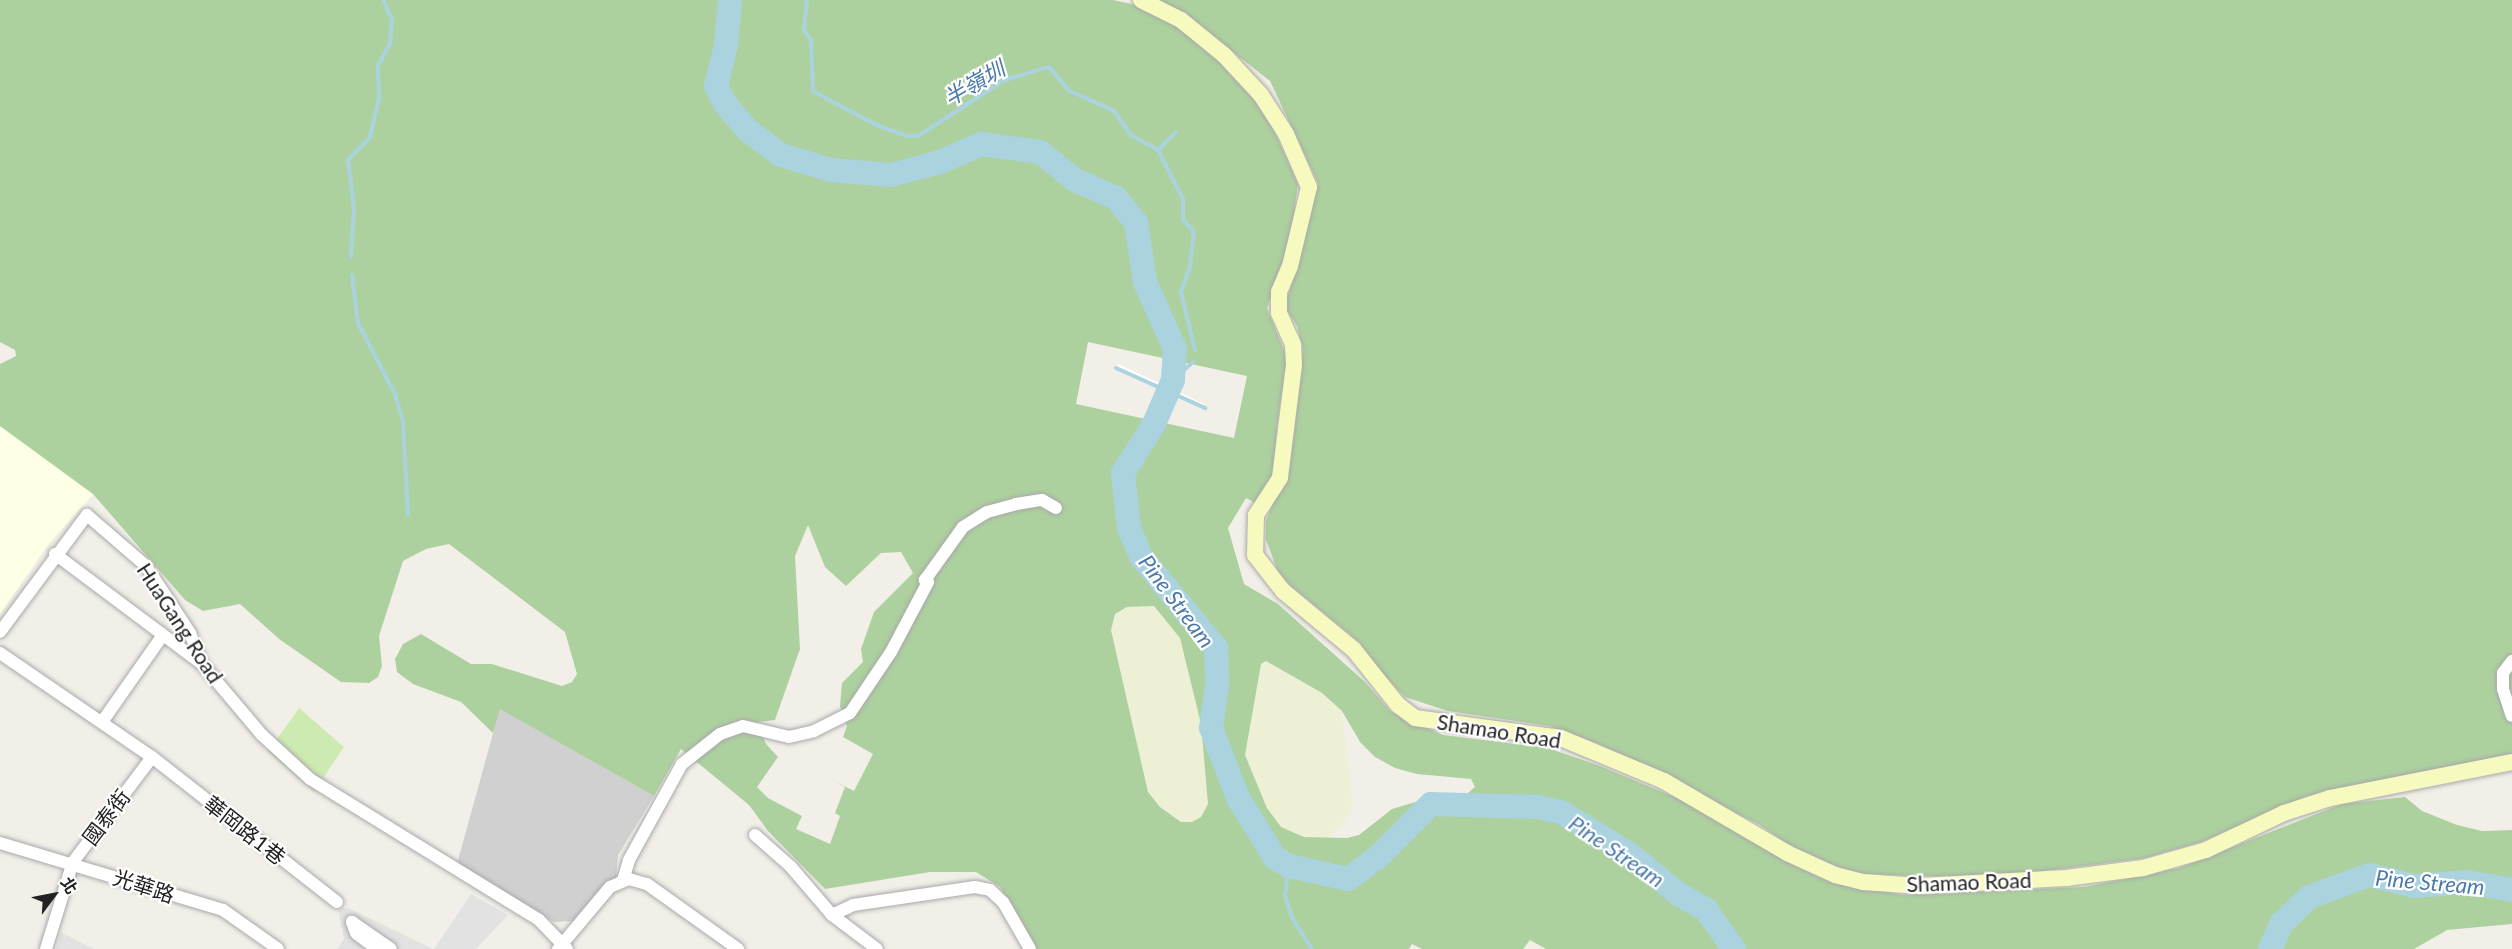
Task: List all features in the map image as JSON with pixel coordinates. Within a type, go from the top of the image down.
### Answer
[{"type":"street","name":"Shamao Road","points":[[1141,0],[1189,27],[1224,55],[1261,94],[1286,134],[1308,188],[1290,266],[1279,292],[1279,313],[1293,345],[1294,365],[1280,478],[1256,515],[1255,555],[1282,591],[1354,650],[1398,705],[1415,718],[1561,738],[1664,781],[1787,853],[1835,875],[1863,882],[1920,886],[2066,878],[2143,868],[2206,850],[2284,813],[2320,801],[2512,762]]},
{"type":"street","points":[[623,880],[629,861],[682,764],[720,734],[743,726],[789,737],[850,713],[891,652],[928,582],[925,580],[963,527],[987,512],[1016,504],[1042,500],[1056,508]]},
{"type":"street","name":"HuaGang Road","points":[[0,632],[55,554],[87,515],[146,566],[190,633],[202,664],[262,735],[310,779],[539,920],[562,948]]},
{"type":"street","points":[[55,554],[202,664]]},
{"type":"street","points":[[102,722],[163,635]]},
{"type":"street","name":"華岡路1巷","points":[[0,652],[152,758],[337,902]]},
{"type":"street","points":[[2512,661],[2504,673],[2503,689],[2512,716]]},
{"type":"street","name":"國泰街","points":[[46,949],[72,862],[152,758]]},
{"type":"street","points":[[755,835],[791,867],[832,915],[877,949]]},
{"type":"street","name":"光華路","points":[[0,843],[72,862],[139,887],[223,910],[278,949]]},
{"type":"street","points":[[562,948],[610,887],[623,880],[647,884],[738,949]]},
{"type":"street","points":[[832,915],[853,905],[975,887],[990,890],[1003,902],[1030,949]]},
{"type":"street","points":[[376,949],[356,933],[352,922],[391,949]]},
{"type":"shaded area","points":[[0,426],[93,494],[48,545],[0,614]]},
{"type":"shaded area","points":[[1154,606],[1180,638],[1201,724],[1208,804],[1201,817],[1192,822],[1181,822],[1160,807],[1148,792],[1111,630],[1115,614],[1127,607]]},
{"type":"shaded area","points":[[1265,661],[1322,693],[1342,711],[1353,804],[1344,822],[1327,839],[1304,837],[1281,827],[1267,808],[1245,755],[1260,664]]},
{"type":"shaded area","points":[[500,708],[654,796],[618,855],[616,878],[605,884],[574,921],[554,922],[457,864]]},
{"type":"shaded area","points":[[471,894],[508,915],[476,949],[434,949]]},
{"type":"shaded area","points":[[348,908],[433,949],[370,949],[364,945],[361,949],[337,949],[344,939],[338,909]]},
{"type":"shaded area","points":[[61,932],[94,949],[56,949]]},
{"type":"green space","points":[[0,0],[1113,0],[1141,6],[1169,19],[1219,62],[1266,112],[1298,184],[1290,242],[1267,308],[1287,358],[1277,426],[1274,478],[1257,504],[1246,498],[1228,528],[1244,584],[1278,604],[1365,682],[1391,712],[1443,735],[1548,748],[1600,766],[1703,809],[1862,887],[1902,895],[2084,887],[2179,868],[2342,804],[2405,797],[2422,811],[2457,825],[2482,831],[2512,830],[2512,924],[2447,930],[2414,949],[1546,949],[1530,940],[1523,949],[1422,949],[1412,944],[1409,949],[1034,949],[1000,887],[976,872],[930,872],[825,889],[768,831],[749,805],[681,749],[654,796],[500,709],[493,733],[461,702],[413,684],[397,672],[395,659],[403,644],[421,634],[471,664],[492,664],[562,686],[572,682],[577,674],[565,632],[449,544],[426,549],[403,561],[379,636],[382,666],[378,677],[369,683],[341,682],[279,639],[240,604],[203,611],[185,600],[93,494],[0,426],[0,364],[16,356],[15,350],[0,342]],"holes":[[[1088,342],[1247,376],[1234,438],[1076,404]],[[808,525],[825,567],[846,586],[881,553],[901,552],[913,573],[874,612],[861,649],[863,662],[842,683],[840,706],[847,726],[843,737],[873,754],[854,791],[832,780],[845,787],[835,813],[840,816],[830,844],[796,829],[802,816],[768,798],[757,787],[778,757],[766,744],[757,722],[775,720],[800,649],[795,556]],[[1154,606],[1180,638],[1201,724],[1208,804],[1201,817],[1192,822],[1181,822],[1160,807],[1148,792],[1111,630],[1115,614],[1127,607]],[[1266,661],[1322,693],[1342,711],[1360,742],[1375,757],[1395,768],[1417,774],[1471,779],[1475,787],[1463,797],[1432,797],[1392,809],[1359,835],[1347,838],[1304,837],[1281,827],[1267,808],[1245,755],[1261,664]]]},
{"type":"green space","points":[[1154,0],[2512,0],[2512,757],[2307,796],[2201,842],[2145,858],[1990,878],[1862,874],[1805,856],[1760,825],[1596,743],[1549,726],[1448,711],[1405,697],[1381,672],[1360,643],[1280,577],[1266,540],[1266,521],[1283,478],[1303,349],[1297,326],[1285,307],[1318,183],[1270,81],[1192,20]]},
{"type":"green space","points":[[299,708],[344,747],[314,792],[268,752]]},
{"type":"pier","points":[[1118,364],[1205,405],[1203,409],[1116,369]]},
{"type":"waterway","points":[[351,257],[354,208],[348,160],[370,137],[379,99],[378,66],[390,43],[392,19],[383,0]]},
{"type":"waterway","name":"Pine Stream","points":[[730,0],[726,45],[716,86],[726,105],[749,131],[781,155],[831,170],[891,175],[940,162],[981,144],[1040,152],[1075,180],[1116,198],[1136,223],[1145,282],[1175,349],[1173,380],[1154,424],[1123,473],[1129,528],[1142,558],[1216,648],[1217,685],[1211,728],[1238,798],[1275,858],[1289,866],[1348,879],[1376,859],[1431,804],[1537,807],[1561,812],[1631,855],[1677,893],[1706,910],[1734,949]]},
{"type":"waterway","name":"半嶺圳","points":[[807,0],[804,30],[811,40],[813,91],[874,124],[907,136],[918,136],[1005,80],[1049,67],[1068,90],[1114,111],[1131,135],[1158,150],[1183,199],[1183,220],[1194,232],[1190,267],[1181,292],[1195,350]]},
{"type":"waterway","points":[[1158,150],[1176,132]]},
{"type":"waterway","points":[[352,275],[358,323],[395,394],[403,422],[408,515]]},
{"type":"waterway","name":"半嶺圳","points":[[1173,380],[1194,361]]},
{"type":"waterway","points":[[1116,368],[1205,408]]},
{"type":"waterway","name":"Pine Stream","points":[[1289,866],[1285,896],[1292,918],[1312,949]]},
{"type":"waterway","name":"Pine Stream","points":[[2270,949],[2281,924],[2309,897],[2369,875],[2414,886],[2468,882],[2512,890]]}]
